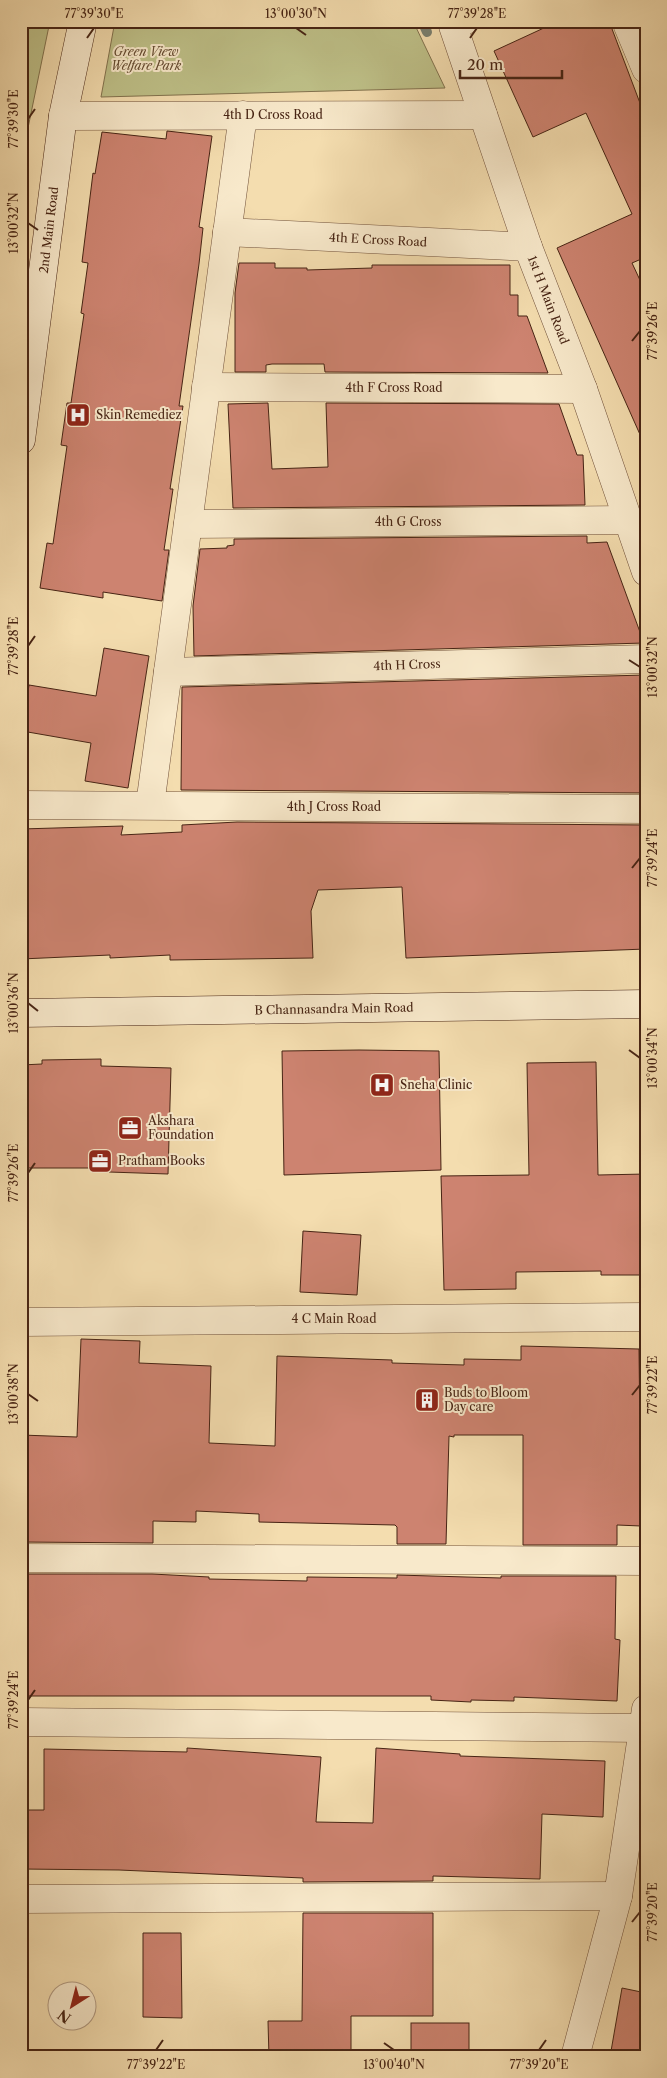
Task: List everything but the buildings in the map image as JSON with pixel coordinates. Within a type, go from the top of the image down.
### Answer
[{"type":"street","name":"2nd Main Road","points":[[21,440],[25,379],[63,116],[83,21]]},
{"type":"street","points":[[626,21],[646,69]]},
{"type":"street","name":"1st H Main Road","points":[[458,24],[483,115],[528,247],[583,389],[646,572]]},
{"type":"street","points":[[150,805],[243,115]]},
{"type":"street","name":"4th D Cross Road","points":[[63,116],[483,115]]},
{"type":"street","name":"4th E Cross Road","points":[[228,232],[528,247]]},
{"type":"street","name":"4th F Cross Road","points":[[206,387],[583,389]]},
{"type":"street","name":"4th G Cross","points":[[188,524],[628,520]]},
{"type":"street","name":"4th H Cross","points":[[168,672],[646,659]]},
{"type":"street","name":"4th J Cross Road","points":[[21,806],[150,805],[646,809]]},
{"type":"street","name":"B Channasandra Main Road","points":[[21,1014],[646,1004]]},
{"type":"street","name":"4 C Main Road","points":[[21,1322],[646,1317]]},
{"type":"street","points":[[21,1558],[646,1561]]},
{"type":"street","points":[[21,1722],[645,1719],[618,1896],[575,2057]]},
{"type":"street","points":[[21,1899],[618,1896]]},
{"type":"green space","points":[[21,21],[50,21],[21,162]]},
{"type":"green space","name":"Green View Welfare Park","points":[[115,21],[413,21],[445,88],[101,97]]},
{"type":"waterway","points":[[422,21],[427,32]]},
{"type":"place","name":"Skin Remediez","points":[[78,415]]},
{"type":"place","name":"Sneha Clinic","points":[[382,1085]]},
{"type":"place","name":"Akshara Foundation","points":[[130,1128]]},
{"type":"place","name":"Pratham Books","points":[[100,1161]]},
{"type":"place","name":"Buds to Bloom Day care","points":[[427,1400]]}]
